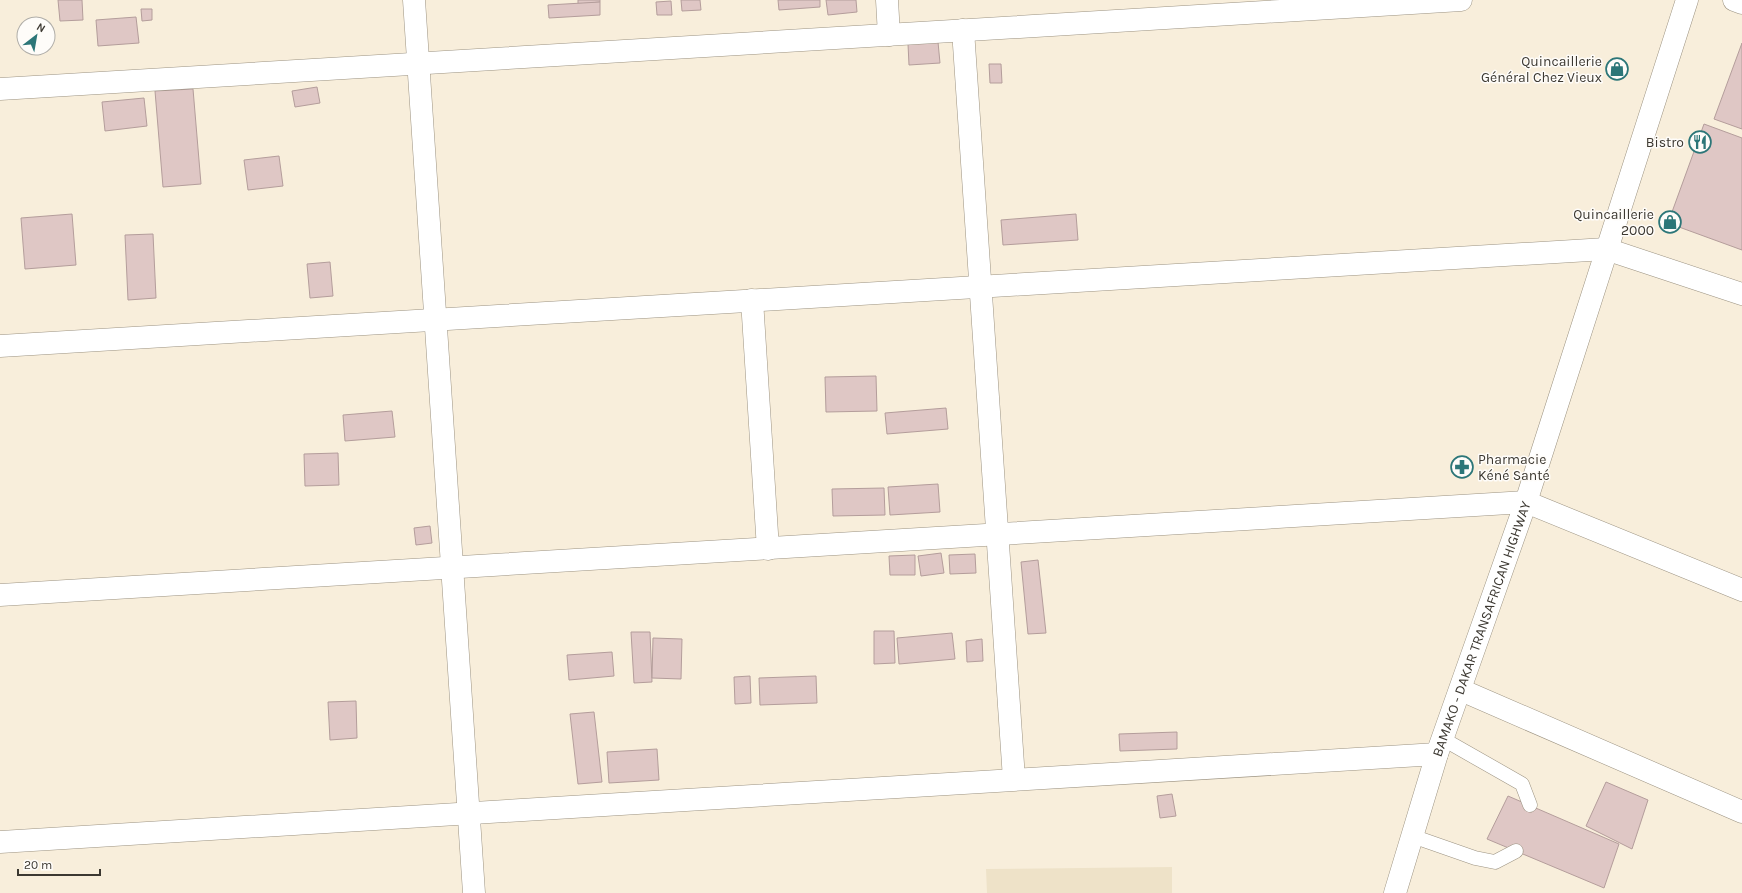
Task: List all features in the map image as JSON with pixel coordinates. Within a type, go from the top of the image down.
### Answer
[{"type":"main road","points":[[414,0],[474,893]]},
{"type":"main road","points":[[886,0],[889,35]]},
{"type":"main road","points":[[0,89],[1461,0]]},
{"type":"main road","name":"BAMAKO - DAKAR TRANSAFRICAN HIGHWAY","points":[[1395,893],[1440,746],[1526,502],[1606,248],[1687,0]]},
{"type":"main road","points":[[1734,0],[1742,3]]},
{"type":"main road","points":[[964,30],[1014,779]]},
{"type":"main road","points":[[0,346],[1606,248],[1742,294]]},
{"type":"main road","points":[[752,300],[768,549]]},
{"type":"main road","points":[[0,595],[1526,502],[1742,590]]},
{"type":"main road","points":[[1461,690],[1742,812]]},
{"type":"main road","points":[[0,842],[1014,779],[1440,746]]},
{"type":"lane","points":[[1440,746],[1522,784],[1530,806]]},
{"type":"lane","points":[[1412,836],[1475,858],[1495,862],[1516,851]]},
{"type":"shaded area","points":[[1172,867],[1172,893],[987,893],[986,869]]},
{"type":"building","points":[[58,0],[82,0],[83,20],[60,21]]},
{"type":"building","points":[[578,0],[600,0],[600,2],[578,4]]},
{"type":"building","points":[[681,0],[700,0],[701,10],[682,11]]},
{"type":"building","points":[[778,0],[820,0],[820,7],[779,10]]},
{"type":"building","points":[[826,0],[856,0],[857,12],[828,15]]},
{"type":"building","points":[[671,1],[672,15],[657,15],[656,2]]},
{"type":"building","points":[[600,2],[600,15],[549,18],[548,5]]},
{"type":"building","points":[[141,9],[152,9],[152,20],[142,21]]},
{"type":"building","points":[[136,17],[139,43],[98,46],[96,20]]},
{"type":"building","points":[[938,42],[940,63],[909,65],[908,44]]},
{"type":"building","points":[[1742,43],[1742,129],[1714,119]]},
{"type":"building","points":[[989,64],[1001,64],[1002,83],[990,83]]},
{"type":"building","points":[[317,87],[320,103],[295,107],[292,91]]},
{"type":"building","points":[[193,89],[201,184],[163,187],[155,91]]},
{"type":"building","points":[[144,98],[147,126],[105,131],[102,102]]},
{"type":"building","points":[[1704,124],[1742,138],[1742,250],[1668,223]]},
{"type":"building","points":[[279,156],[283,186],[248,190],[244,160]]},
{"type":"building","points":[[72,214],[76,265],[25,269],[21,218]]},
{"type":"building","points":[[1076,214],[1078,240],[1003,245],[1001,220]]},
{"type":"building","points":[[153,234],[156,298],[128,300],[125,235]]},
{"type":"building","points":[[330,262],[333,296],[310,298],[307,264]]},
{"type":"building","points":[[876,376],[877,411],[826,412],[825,377]]},
{"type":"building","points":[[946,408],[948,429],[887,434],[885,413]]},
{"type":"building","points":[[392,411],[395,437],[345,441],[343,415]]},
{"type":"building","points":[[338,453],[339,485],[305,486],[304,454]]},
{"type":"building","points":[[938,484],[940,512],[890,515],[888,487]]},
{"type":"building","points":[[884,488],[885,515],[833,516],[832,489]]},
{"type":"building","points":[[430,526],[432,543],[416,545],[414,528]]},
{"type":"building","points":[[941,553],[944,573],[921,576],[918,556]]},
{"type":"building","points":[[975,554],[976,573],[950,574],[949,555]]},
{"type":"building","points":[[915,555],[915,575],[890,575],[889,556]]},
{"type":"building","points":[[1038,560],[1046,633],[1028,634],[1021,562]]},
{"type":"building","points":[[874,631],[894,631],[895,663],[874,664]]},
{"type":"building","points":[[631,632],[650,632],[652,682],[634,683]]},
{"type":"building","points":[[952,633],[955,659],[899,664],[897,638]]},
{"type":"building","points":[[653,638],[682,639],[681,679],[652,678]]},
{"type":"building","points":[[982,639],[983,661],[967,662],[966,641]]},
{"type":"building","points":[[612,652],[614,676],[569,680],[567,655]]},
{"type":"building","points":[[750,676],[751,703],[735,704],[734,677]]},
{"type":"building","points":[[816,676],[817,703],[760,705],[759,678]]},
{"type":"building","points":[[356,701],[357,738],[330,740],[328,702]]},
{"type":"building","points":[[594,712],[602,782],[578,784],[570,714]]},
{"type":"building","points":[[1177,732],[1177,749],[1120,751],[1119,734]]},
{"type":"building","points":[[657,749],[659,780],[609,783],[607,752]]},
{"type":"building","points":[[1606,782],[1648,800],[1632,849],[1586,826]]},
{"type":"building","points":[[1172,794],[1176,816],[1160,818],[1157,796]]},
{"type":"building","points":[[1508,796],[1619,844],[1604,888],[1487,839]]},
{"type":"place","name":"Quincaillerie Général Chez Vieux","points":[[1617,69]]},
{"type":"place","name":"Bistro","points":[[1700,142]]},
{"type":"place","name":"Quincaillerie 2000","points":[[1670,222]]},
{"type":"place","name":"Pharmacie Kéné Santé","points":[[1462,467]]}]
